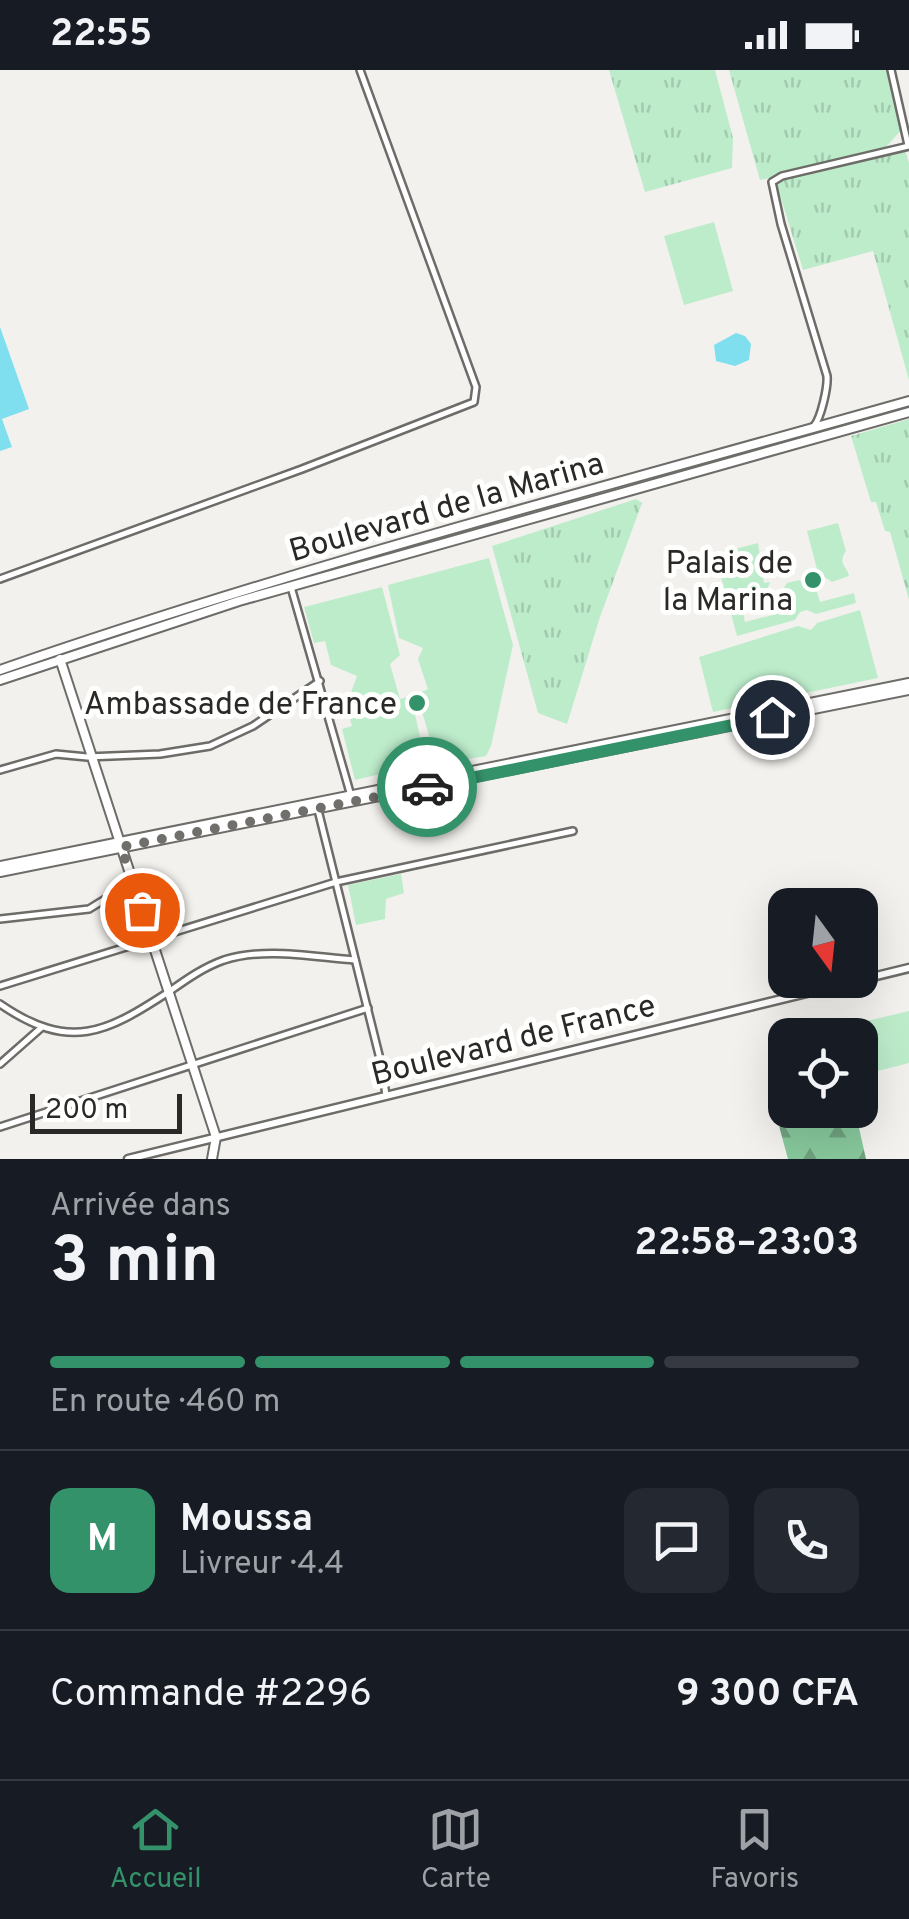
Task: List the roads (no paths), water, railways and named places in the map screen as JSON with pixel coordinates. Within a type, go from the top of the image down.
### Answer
[{"type":"main road","name":"Boulevard de la Marina","points":[[680,472],[807,430],[909,402]]},
{"type":"main road","name":"Boulevard de la Marina","points":[[0,680],[58,655],[343,560],[909,412]]},
{"type":"main road","name":"Boulevard de la Marina","points":[[0,670],[655,478]]},
{"type":"main road","points":[[58,655],[216,1137],[212,1159]]},
{"type":"main road","points":[[317,806],[351,796],[909,687]]},
{"type":"main road","points":[[0,869],[605,747]]},
{"type":"street","points":[[0,578],[474,402],[476,387],[360,70]]},
{"type":"street","points":[[807,430],[820,418],[827,376],[772,182],[782,176],[909,147],[891,70]]},
{"type":"street","points":[[290,586],[351,796]]},
{"type":"street","points":[[0,770],[56,754],[92,757],[182,752],[219,743],[262,721],[320,681]]},
{"type":"street","points":[[317,806],[386,1095]]},
{"type":"street","points":[[0,986],[336,882],[573,831]]},
{"type":"street","points":[[0,919],[89,909],[133,882]]},
{"type":"street","points":[[0,1004],[42,1028],[73,1033],[105,1029],[205,968],[240,956],[270,954],[356,960]]},
{"type":"street","name":"Boulevard de France","points":[[128,1159],[909,968]]},
{"type":"street","points":[[0,1127],[368,1008]]},
{"type":"street","points":[[0,1064],[42,1028]]},
{"type":"water","points":[[0,327],[29,409],[2,419],[12,447],[0,451]]},
{"type":"water","points":[[736,333],[751,344],[749,360],[735,366],[716,361],[714,345]]},
{"type":"place","name":"Palais de la Marina","points":[[813,580]]},
{"type":"place","name":"Ambassade de France","points":[[417,703]]}]
